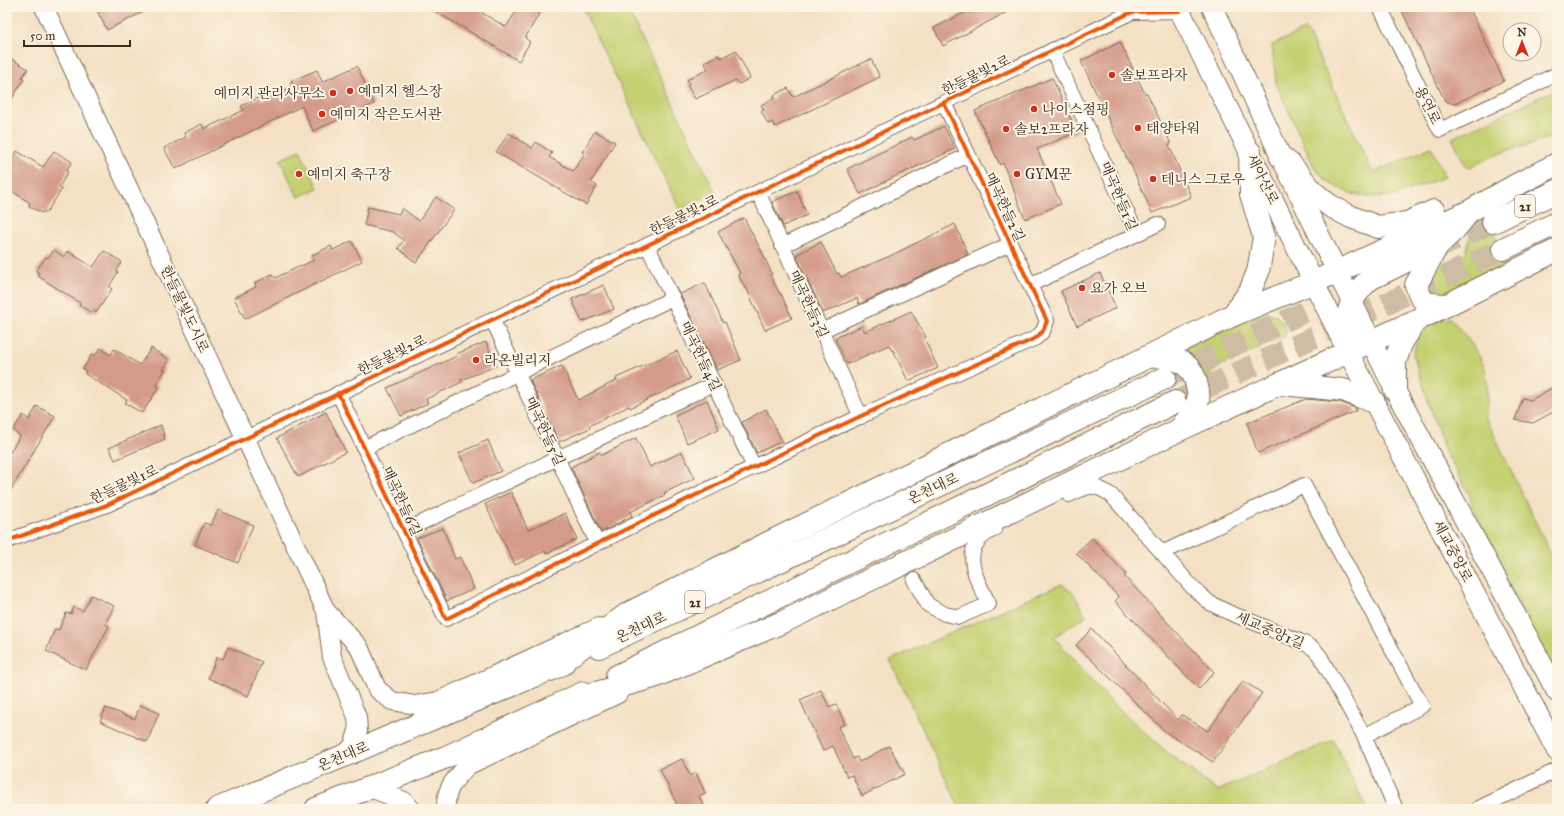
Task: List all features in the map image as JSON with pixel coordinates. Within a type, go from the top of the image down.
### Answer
[{"type":"highway","points":[[1233,315],[1250,291],[1258,272],[1264,237],[1251,194],[1250,152]]},
{"type":"highway","points":[[1280,157],[1291,165],[1313,192],[1329,205],[1351,217],[1378,227],[1407,223],[1491,187],[1516,185]]},
{"type":"highway","points":[[550,670],[629,613],[766,544],[1233,315],[1314,282],[1468,212],[1557,164]]},
{"type":"highway","name":"21","points":[[1493,222],[1557,191]]},
{"type":"highway","points":[[1348,352],[1345,334],[1351,300],[1361,286],[1370,279],[1437,246],[1455,229],[1468,212]]},
{"type":"highway","name":"21","points":[[1503,249],[1557,223]]},
{"type":"highway","points":[[1437,246],[1416,285],[1420,298],[1427,304],[1447,305]]},
{"type":"highway","points":[[570,700],[654,677],[785,621],[1179,430],[1415,321],[1557,250]]},
{"type":"highway","points":[[1395,390],[1395,362],[1401,344],[1415,321]]},
{"type":"highway","points":[[1146,358],[1160,356],[1181,361],[1189,368],[1196,382],[1199,398],[1194,410],[1179,430]]},
{"type":"highway","name":"온천대로","points":[[217,809],[550,670],[1165,378]]},
{"type":"highway","points":[[1279,384],[1343,390],[1374,402]]},
{"type":"highway","name":"온천대로","points":[[316,809],[446,757],[570,700],[1175,402]]},
{"type":"main road","name":"새아산로","points":[[1212,7],[1280,157],[1372,341]]},
{"type":"main road","name":"새아산로","points":[[1179,9],[1348,352]]},
{"type":"main road","name":"세교중앙로","points":[[1372,341],[1395,390],[1557,692]]},
{"type":"main road","name":"세교중앙로","points":[[1348,352],[1557,751]]},
{"type":"street","name":"한들물빛도시로","points":[[44,7],[326,611]]},
{"type":"street","name":"용연로","points":[[1380,7],[1440,130],[1557,74]]},
{"type":"street","points":[[1134,10],[1179,9]]},
{"type":"street","name":"한들물빛2로","points":[[246,437],[1134,10]]},
{"type":"street","name":"매곡한들1길","points":[[1030,285],[1137,234],[1052,50]]},
{"type":"street","name":"매곡한들2길","points":[[861,417],[1036,338],[1043,331],[1047,320],[944,102]]},
{"type":"street","points":[[782,246],[968,155]]},
{"type":"street","name":"매곡한들3길","points":[[758,192],[861,417]]},
{"type":"street","points":[[1137,234],[1158,224]]},
{"type":"street","points":[[821,331],[1010,244]]},
{"type":"street","name":"매곡한들4길","points":[[647,245],[754,467]]},
{"type":"street","points":[[364,448],[673,298]]},
{"type":"street","name":"매곡한들5길","points":[[492,319],[597,543]]},
{"type":"street","points":[[404,532],[714,384]]},
{"type":"street","name":"매곡한들6길","points":[[338,393],[446,619],[597,543]]},
{"type":"street","points":[[597,543],[861,417]]},
{"type":"street","name":"한들물빛1로","points":[[7,541],[107,505],[246,437]]},
{"type":"street","points":[[1162,553],[1304,485],[1422,706],[1364,736]]},
{"type":"street","name":"세교중앙1길","points":[[914,580],[928,605],[945,614],[959,617],[989,604],[975,576],[972,561],[974,545],[986,533],[1087,487],[1098,486],[1111,495],[1194,589],[1210,603],[1228,612],[1304,643],[1314,649],[1320,656],[1364,736],[1396,809]]},
{"type":"street","points":[[914,580],[913,572],[919,555]]},
{"type":"street","points":[[890,570],[899,570],[908,574],[914,580]]},
{"type":"street","points":[[326,611],[359,647],[377,688],[392,701],[414,705],[438,701],[629,613]]},
{"type":"street","points":[[326,611],[332,657],[357,717],[358,731],[353,746],[342,757]]},
{"type":"street","points":[[446,809],[446,800],[453,780],[467,766],[654,677]]},
{"type":"street","points":[[1477,809],[1557,770]]},
{"type":"street","points":[[368,787],[404,801],[411,809]]},
{"type":"green space","points":[[582,7],[627,7],[715,192],[680,210]]},
{"type":"green space","points":[[1306,29],[1373,173],[1431,147],[1445,177],[1393,196],[1367,197],[1349,193],[1329,183],[1315,169],[1276,83],[1272,45]]},
{"type":"green space","points":[[1557,89],[1557,133],[1555,135],[1530,145],[1508,150],[1467,168],[1452,138]]},
{"type":"green space","name":"예미지 축구장","points":[[300,150],[318,188],[298,197],[280,160]]},
{"type":"green space","points":[[1483,210],[1508,263],[1438,297],[1426,292],[1426,274],[1458,260],[1466,252],[1476,216]]},
{"type":"green space","points":[[1265,312],[1275,315],[1282,321],[1286,329],[1284,337],[1221,365],[1212,372],[1206,384],[1177,351]]},
{"type":"green space","points":[[1450,318],[1469,340],[1484,366],[1487,384],[1486,418],[1557,567],[1557,679],[1494,554],[1473,507],[1469,494],[1445,452],[1413,355],[1418,338],[1432,323]]},
{"type":"green space","points":[[1062,584],[1074,594],[1086,616],[1054,637],[1112,703],[1167,752],[1217,791],[1333,740],[1367,809],[960,809],[890,660]]},
{"type":"building","points":[[95,7],[153,7],[107,30]]},
{"type":"building","points":[[428,7],[486,7],[482,13],[506,27],[519,7],[543,7],[525,38],[530,42],[519,61]]},
{"type":"building","points":[[980,7],[1016,7],[943,46],[934,28],[968,11],[969,13]]},
{"type":"building","points":[[1400,7],[1469,7],[1504,81],[1454,104],[1445,101]]},
{"type":"building","points":[[1120,42],[1145,94],[1147,93],[1171,144],[1169,145],[1191,197],[1152,213],[1130,163],[1081,61]]},
{"type":"building","points":[[736,50],[750,78],[739,84],[736,80],[695,99],[687,85],[689,84],[687,80],[708,69],[704,62],[719,55],[721,58]]},
{"type":"building","points":[[7,56],[28,69],[22,77],[24,79],[7,107]]},
{"type":"building","points":[[871,59],[880,77],[775,127],[773,122],[768,124],[761,111],[764,110],[761,105],[775,98],[774,95],[788,88],[793,97]]},
{"type":"building","points":[[357,66],[374,104],[313,131],[302,106],[175,169],[164,148],[186,137],[184,133],[202,124],[204,129],[244,110],[241,106],[260,97],[262,101],[293,86],[291,81],[317,70],[322,82]]},
{"type":"building","points":[[1052,78],[1077,132],[1037,149],[1061,204],[1025,219],[1003,163],[1000,165],[975,111]]},
{"type":"building","points":[[944,126],[955,149],[860,194],[847,169],[912,137],[914,140]]},
{"type":"building","points":[[595,131],[615,142],[591,182],[597,186],[586,205],[496,152],[509,133],[532,148],[536,142],[552,153],[549,157],[573,171],[585,153],[582,152]]},
{"type":"building","points":[[17,151],[43,167],[54,151],[72,162],[59,187],[62,189],[46,213],[44,211],[42,213],[29,206],[30,203],[7,188],[7,152],[14,157]]},
{"type":"building","points":[[797,191],[807,215],[783,226],[772,202]]},
{"type":"building","points":[[436,197],[454,210],[416,263],[398,248],[404,240],[393,232],[364,225],[368,207],[399,214],[402,208],[419,221]]},
{"type":"building","points":[[744,218],[762,252],[772,274],[770,275],[792,318],[765,330],[746,287],[745,288],[738,274],[740,273],[718,232]]},
{"type":"building","points":[[955,224],[968,254],[859,304],[857,298],[823,313],[796,255],[821,242],[837,274],[839,273],[841,277],[890,256]]},
{"type":"building","points":[[352,241],[362,261],[245,319],[234,298],[256,287],[255,283],[272,274],[275,278],[314,260],[312,255],[331,246],[333,250]]},
{"type":"building","points":[[54,250],[64,257],[67,251],[93,267],[104,251],[122,262],[109,287],[112,289],[96,313],[94,310],[92,313],[79,305],[80,303],[38,276],[39,273],[36,271],[46,257],[48,258]]},
{"type":"building","points":[[1100,273],[1116,308],[1077,326],[1061,291]]},
{"type":"building","points":[[705,283],[723,323],[725,322],[741,360],[717,370],[680,294]]},
{"type":"building","points":[[604,285],[614,309],[582,322],[572,299]]},
{"type":"building","points":[[911,311],[926,337],[924,338],[938,368],[908,381],[893,350],[892,351],[889,345],[847,364],[835,338],[862,326],[865,332]]},
{"type":"building","points":[[486,342],[496,366],[461,380],[462,382],[426,399],[428,403],[401,416],[387,388],[457,356],[456,354]]},
{"type":"building","points":[[100,348],[111,355],[114,349],[140,365],[151,348],[169,360],[156,385],[159,387],[142,413],[125,403],[127,400],[85,374],[86,371],[83,369],[92,354],[95,356]]},
{"type":"building","points":[[677,351],[690,379],[630,408],[629,406],[589,426],[590,428],[559,442],[530,380],[562,366],[578,400],[617,380],[616,378]]},
{"type":"building","points":[[1557,385],[1557,410],[1533,423],[1515,420],[1523,398],[1531,400]]},
{"type":"building","points":[[1306,399],[1340,402],[1355,408],[1356,411],[1258,453],[1247,423]]},
{"type":"building","points":[[707,400],[719,429],[687,443],[675,415]]},
{"type":"building","points":[[37,406],[55,416],[7,496],[7,457],[20,436],[13,430],[23,415],[29,420]]},
{"type":"building","points":[[766,409],[782,441],[757,453],[742,422]]},
{"type":"building","points":[[326,412],[346,452],[298,477],[277,438]]},
{"type":"building","points":[[161,425],[165,439],[115,460],[109,448]]},
{"type":"building","points":[[636,438],[650,467],[682,452],[695,478],[630,512],[632,516],[601,532],[571,467],[600,452],[602,455]]},
{"type":"building","points":[[488,440],[501,471],[473,483],[459,453]]},
{"type":"building","points":[[511,492],[528,530],[565,513],[577,539],[546,554],[545,551],[515,565],[485,504]]},
{"type":"building","points":[[218,510],[253,525],[238,563],[195,545],[204,523],[211,525]]},
{"type":"building","points":[[443,528],[455,559],[460,557],[474,589],[447,601],[417,538]]},
{"type":"building","points":[[1092,538],[1126,574],[1124,576],[1214,672],[1199,689],[1115,601],[1119,597],[1076,553]]},
{"type":"building","points":[[91,595],[114,606],[105,624],[109,626],[86,670],[46,651],[55,629],[59,630],[66,613],[71,614],[74,607],[83,611]]},
{"type":"building","points":[[1092,629],[1178,720],[1182,715],[1208,731],[1243,681],[1262,693],[1213,762],[1167,733],[1076,645]]},
{"type":"building","points":[[228,647],[262,662],[248,696],[208,678],[217,657],[223,659]]},
{"type":"building","points":[[821,690],[829,707],[836,704],[845,724],[838,727],[853,759],[857,757],[859,762],[889,746],[905,774],[862,796],[852,775],[847,777],[833,746],[823,751],[800,700]]},
{"type":"building","points":[[140,705],[159,713],[147,742],[100,721],[106,708],[135,719]]},
{"type":"building","points":[[682,759],[690,776],[696,773],[705,793],[699,796],[705,809],[679,809],[660,769]]},
{"type":"tunnel","points":[[1436,249],[1493,222]]},
{"type":"tunnel","points":[[1175,402],[1503,249]]},
{"type":"tunnel","points":[[1165,378],[1365,283]]},
{"type":"cycle path","points":[[7,541],[107,505],[1132,12],[1180,11]]},
{"type":"cycle path","points":[[338,393],[446,619],[652,516],[807,442],[881,407],[1036,338],[1043,331],[1047,321],[944,103]]},
{"type":"place","name":"솔보프라자","points":[[1112,75]]},
{"type":"place","name":"예미지 헬스장","points":[[350,91]]},
{"type":"place","name":"예미지 관리사무소","points":[[333,93]]},
{"type":"place","name":"나이스점핑","points":[[1034,109]]},
{"type":"place","name":"예미지 작은도서관","points":[[322,114]]},
{"type":"place","name":"태양타워","points":[[1138,128]]},
{"type":"place","name":"솔보2프라자","points":[[1006,129]]},
{"type":"place","name":"예미지 축구장","points":[[299,174]]},
{"type":"place","name":"GYM꾼","points":[[1017,174]]},
{"type":"place","name":"테니스 그로우","points":[[1153,179]]},
{"type":"place","name":"요가 오브","points":[[1082,288]]},
{"type":"place","name":"라온빌리지","points":[[476,360]]}]
